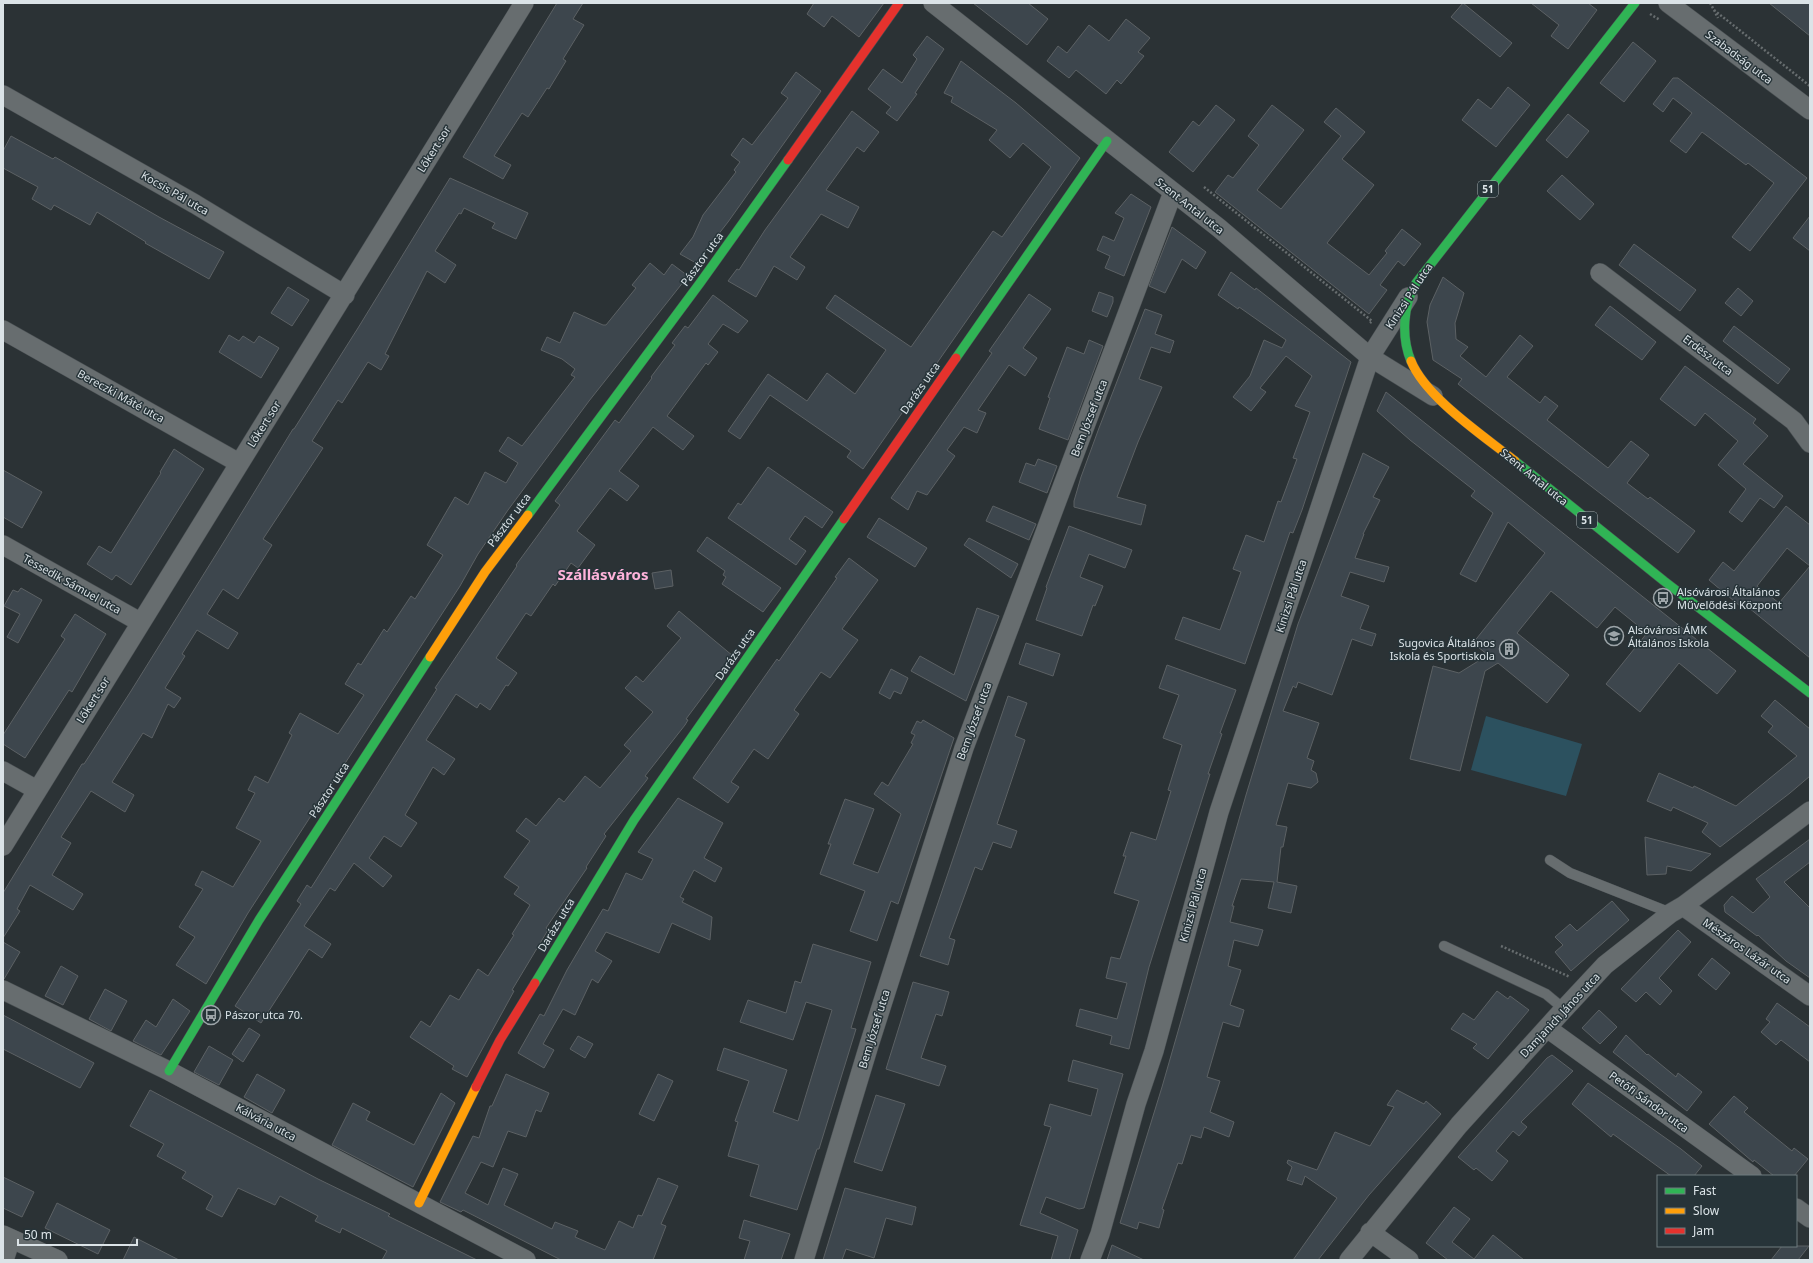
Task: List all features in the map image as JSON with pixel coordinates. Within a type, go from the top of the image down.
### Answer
[{"type":"street","name":"Lőkert sor","points":[[3,846],[140,622],[345,295],[524,3]]},
{"type":"street","name":"Pásztor utca","points":[[169,1071],[259,920],[485,572],[700,283],[899,3]]},
{"type":"street","name":"Szent Antal utca","points":[[932,3],[1219,228],[1370,357],[1449,406]]},
{"type":"street","name":"Kinizsi Pál utca","points":[[1090,1260],[1100,1234],[1136,1104],[1154,1051],[1219,812],[1370,357],[1438,252],[1635,3]]},
{"type":"street","name":"Szabadság utca","points":[[1668,3],[1810,110]]},
{"type":"street","name":"Kocsis Pál utca","points":[[3,95],[195,204],[345,295]]},
{"type":"street","name":"Darázs utca","points":[[419,1203],[500,1040],[634,820],[1107,141]]},
{"type":"street","name":"Bem József utca","points":[[804,1260],[869,1045],[964,748],[1173,192]]},
{"type":"street","name":"Erdész utca","points":[[1600,272],[1794,421],[1810,443]]},
{"type":"street","name":"Szent Antal utca","points":[[1412,290],[1405,321],[1408,352],[1412,364],[1426,384],[1449,406],[1627,553],[1810,693]]},
{"type":"street","name":"Bereczki Máté utca","points":[[3,330],[239,463]]},
{"type":"street","name":"Tessedik Sámuel utca","points":[[3,545],[140,622]]},
{"type":"street","points":[[3,771],[37,790]]},
{"type":"street","name":"Damjanich János utca","points":[[1348,1260],[1459,1125],[1605,965],[1810,811]]},
{"type":"street","name":"Mészáros Lázár utca","points":[[1677,910],[1810,996]]},
{"type":"street","name":"Kálvária utca","points":[[3,990],[169,1071],[526,1260]]},
{"type":"street","name":"Petőfi Sándor utca","points":[[1547,1028],[1751,1175]]},
{"type":"street","points":[[1797,1209],[1810,1218]]},
{"type":"street","points":[[1370,1232],[1409,1260]]},
{"type":"street","points":[[4,1260],[7,1237],[58,1260]]},
{"type":"lane","points":[[1550,860],[1570,873],[1677,910]]},
{"type":"lane","points":[[1444,946],[1546,994],[1564,1009]]},
{"type":"path","points":[[1710,3],[1714,10],[1726,20],[1810,86]]},
{"type":"path","points":[[1204,187],[1372,321],[1354,344]]},
{"type":"path","points":[[1500,946],[1571,977]]},
{"type":"shaded area","points":[[1486,716],[1582,744],[1566,796],[1471,770]]},
{"type":"building","points":[[557,3],[583,3],[573,19],[584,25],[563,59],[566,61],[549,89],[547,88],[528,117],[522,113],[494,156],[511,165],[503,179],[463,157]]},
{"type":"building","points":[[814,3],[884,3],[859,37],[832,16],[824,27],[807,14]]},
{"type":"building","points":[[973,3],[1028,3],[1048,19],[1027,45]]},
{"type":"building","points":[[1463,3],[1512,43],[1500,57],[1451,17]]},
{"type":"building","points":[[1531,3],[1588,3],[1597,10],[1568,49],[1551,36],[1559,25]]},
{"type":"building","points":[[1769,3],[1810,3],[1810,36]]},
{"type":"building","points":[[1126,19],[1150,38],[1138,52],[1144,56],[1121,84],[1117,80],[1106,94],[1076,70],[1069,78],[1047,61],[1058,46],[1067,53],[1089,25],[1109,41]]},
{"type":"building","points":[[927,36],[944,49],[915,93],[917,94],[897,121],[886,113],[891,107],[868,89],[883,69],[902,83],[917,59],[913,55]]},
{"type":"building","points":[[1633,42],[1656,61],[1624,102],[1600,83]]},
{"type":"building","points":[[961,61],[1016,103],[1080,158],[863,469],[847,457],[851,451],[770,395],[740,439],[728,431],[768,374],[807,401],[827,373],[855,394],[886,350],[826,308],[835,295],[911,347],[993,231],[1002,237],[1051,167],[1023,143],[1010,158],[989,140],[997,130],[951,102],[953,97],[944,93]]},
{"type":"building","points":[[796,72],[821,91],[728,222],[696,263],[680,254],[693,237],[703,215],[736,172],[734,170],[740,162],[731,155],[743,138],[752,145],[788,98],[781,93]]},
{"type":"building","points":[[1673,78],[1678,78],[1807,178],[1750,251],[1732,237],[1774,183],[1748,163],[1746,165],[1702,132],[1686,153],[1670,141],[1692,113],[1673,98],[1663,112],[1653,104]]},
{"type":"building","points":[[1508,87],[1530,105],[1496,147],[1462,120],[1478,99],[1491,109]]},
{"type":"building","points":[[1216,105],[1235,120],[1193,172],[1169,152],[1193,121],[1199,126]]},
{"type":"building","points":[[1272,105],[1304,130],[1257,190],[1281,209],[1341,136],[1324,122],[1336,108],[1365,132],[1342,159],[1374,185],[1327,243],[1369,275],[1387,253],[1385,251],[1402,229],[1421,244],[1404,266],[1398,261],[1380,285],[1387,290],[1369,314],[1215,192],[1228,175],[1233,178],[1259,145],[1248,136]]},
{"type":"building","points":[[852,111],[879,132],[864,152],[857,147],[826,190],[859,207],[848,228],[821,214],[790,257],[805,267],[797,280],[774,266],[756,297],[728,281],[737,269],[739,270],[765,230]]},
{"type":"building","points":[[1568,114],[1589,131],[1567,158],[1546,140]]},
{"type":"building","points":[[11,136],[53,159],[55,157],[159,217],[224,252],[209,279],[145,243],[146,242],[97,212],[90,225],[54,205],[51,210],[32,199],[38,187],[3,168],[3,151]]},
{"type":"building","points":[[1562,175],[1594,204],[1580,220],[1547,191]]},
{"type":"building","points":[[450,178],[528,213],[516,239],[492,228],[495,223],[464,208],[461,214],[459,213],[435,251],[456,265],[445,283],[427,271],[385,354],[389,356],[381,370],[368,362],[342,403],[338,400],[312,441],[323,448],[263,539],[272,545],[238,599],[223,589],[207,614],[238,633],[228,649],[197,630],[182,654],[185,656],[165,688],[181,698],[174,708],[168,704],[152,738],[143,733],[112,782],[134,795],[125,812],[91,791],[61,837],[71,843],[52,875],[83,894],[73,910],[30,885],[17,909],[20,911],[3,938],[3,893],[82,764],[84,764],[131,691],[293,429],[358,328]]},
{"type":"building","points":[[1131,194],[1151,207],[1124,276],[1105,268],[1110,256],[1097,250],[1103,236],[1114,241],[1124,218],[1115,213]]},
{"type":"building","points":[[1810,216],[1810,251],[1793,238]]},
{"type":"building","points":[[1172,227],[1206,252],[1196,269],[1182,259],[1165,293],[1149,286]]},
{"type":"building","points":[[1634,244],[1696,290],[1680,311],[1619,265]]},
{"type":"building","points":[[650,263],[664,275],[672,264],[688,276],[589,401],[508,510],[478,554],[460,586],[248,913],[206,984],[176,965],[195,937],[179,927],[203,889],[195,885],[202,871],[233,887],[261,841],[236,828],[255,793],[248,790],[255,776],[268,783],[292,735],[289,733],[300,713],[338,734],[364,695],[345,684],[358,663],[361,665],[384,629],[387,632],[411,596],[415,599],[443,555],[427,545],[455,497],[468,505],[485,472],[506,483],[518,463],[499,451],[508,437],[522,446],[575,377],[571,375],[575,369],[562,359],[541,350],[547,337],[560,343],[574,312],[606,325],[636,288],[632,285]]},
{"type":"building","points":[[1231,272],[1255,290],[1256,288],[1351,362],[1302,510],[1293,533],[1290,532],[1245,664],[1175,639],[1183,617],[1220,630],[1241,572],[1233,569],[1246,535],[1264,542],[1278,501],[1281,502],[1297,459],[1293,458],[1310,412],[1295,406],[1312,376],[1286,356],[1260,388],[1266,392],[1251,411],[1233,397],[1250,376],[1264,340],[1282,348],[1286,340],[1239,307],[1238,309],[1218,295]]},
{"type":"building","points":[[1443,277],[1464,293],[1455,323],[1456,339],[1468,347],[1460,356],[1486,377],[1520,335],[1533,346],[1507,377],[1540,403],[1545,396],[1558,406],[1547,420],[1608,468],[1631,441],[1649,455],[1627,483],[1648,499],[1650,497],[1695,531],[1678,553],[1458,384],[1462,379],[1433,360],[1427,322],[1430,305]]},
{"type":"building","points":[[288,287],[309,300],[292,326],[271,313]]},
{"type":"building","points":[[1738,288],[1753,301],[1741,316],[1725,303]]},
{"type":"building","points":[[1099,292],[1113,297],[1113,302],[1107,317],[1092,311]]},
{"type":"building","points":[[1029,294],[1051,309],[1023,348],[1037,358],[1025,376],[1009,365],[978,410],[986,413],[977,433],[964,427],[947,450],[955,456],[927,495],[917,491],[908,510],[891,498],[992,353],[989,351]]},
{"type":"building","points":[[713,295],[748,321],[738,333],[723,324],[708,344],[718,352],[708,365],[706,363],[667,416],[694,436],[683,450],[653,427],[619,471],[639,486],[627,501],[610,488],[577,531],[595,545],[578,568],[571,563],[555,586],[553,584],[531,616],[526,613],[496,658],[517,673],[508,686],[506,685],[490,710],[480,703],[477,708],[456,694],[426,740],[455,759],[444,775],[433,767],[405,815],[417,823],[401,847],[384,836],[369,858],[392,876],[383,887],[354,863],[335,891],[330,888],[304,926],[331,944],[322,958],[309,949],[261,1023],[235,1006],[301,904],[297,901],[307,885],[311,888],[437,689],[435,688],[517,566],[516,565],[560,505],[555,501],[615,420],[619,423],[675,345],[672,343],[685,326],[688,328]]},
{"type":"building","points":[[1610,306],[1656,342],[1642,360],[1595,325]]},
{"type":"building","points":[[1145,309],[1162,315],[1155,334],[1174,341],[1170,353],[1151,347],[1139,379],[1162,387],[1138,442],[1117,497],[1146,505],[1141,525],[1074,507],[1074,501],[1099,428]]},
{"type":"building","points":[[1734,326],[1790,369],[1778,384],[1723,341]]},
{"type":"building","points":[[229,335],[239,341],[243,336],[254,343],[259,336],[279,348],[261,378],[219,352]]},
{"type":"building","points":[[1089,340],[1103,346],[1068,440],[1039,429],[1050,398],[1048,397],[1067,347],[1084,354]]},
{"type":"building","points":[[1685,366],[1756,419],[1753,423],[1768,436],[1743,464],[1783,496],[1774,508],[1760,498],[1742,522],[1729,512],[1746,489],[1718,465],[1738,441],[1705,413],[1695,426],[1660,399]]},
{"type":"building","name":"Sugovica Általános Iskola és Sportiskola","points":[[1386,392],[1736,671],[1717,694],[1679,663],[1640,712],[1606,684],[1647,633],[1615,607],[1597,628],[1551,591],[1517,633],[1569,675],[1547,703],[1498,663],[1485,671],[1460,771],[1410,759],[1433,666],[1459,673],[1488,655],[1473,643],[1545,553],[1508,522],[1476,582],[1460,574],[1493,513],[1471,496],[1475,491],[1410,440],[1377,411]]},
{"type":"building","points":[[174,449],[204,469],[131,585],[116,575],[112,580],[87,564],[99,546],[111,553],[161,473],[160,472]]},
{"type":"building","points":[[1363,453],[1389,467],[1373,497],[1380,500],[1363,534],[1355,558],[1389,567],[1384,582],[1350,572],[1341,596],[1369,606],[1360,629],[1376,634],[1372,646],[1352,639],[1332,695],[1298,682],[1296,688],[1293,686],[1283,711],[1319,723],[1307,758],[1314,761],[1311,770],[1316,773],[1318,782],[1311,788],[1288,783],[1276,825],[1287,827],[1283,847],[1281,847],[1277,882],[1297,886],[1291,913],[1268,908],[1274,882],[1241,879],[1232,906],[1234,906],[1230,922],[1263,930],[1258,946],[1234,940],[1228,966],[1241,970],[1230,1005],[1244,1010],[1239,1027],[1223,1022],[1207,1077],[1220,1081],[1210,1112],[1234,1122],[1229,1137],[1204,1127],[1201,1138],[1191,1135],[1182,1164],[1178,1163],[1162,1209],[1164,1210],[1159,1228],[1139,1222],[1137,1229],[1120,1223],[1162,1087],[1246,795],[1298,624]]},
{"type":"building","points":[[1038,459],[1057,466],[1047,493],[1019,482],[1026,463],[1035,466]]},
{"type":"building","points":[[768,467],[833,512],[822,528],[805,516],[789,539],[806,551],[796,565],[728,518],[738,503],[741,505]]},
{"type":"building","points":[[3,470],[42,492],[22,528],[3,517]]},
{"type":"building","points":[[993,506],[1036,524],[1029,540],[986,521]]},
{"type":"building","points":[[1786,506],[1810,525],[1810,566],[1810,658],[1743,603],[1740,606],[1709,580],[1723,562],[1734,571]],"holes":[[[1787,548],[1810,566],[1779,603],[1757,586]]]},
{"type":"building","points":[[879,518],[927,548],[915,567],[867,537]]},
{"type":"building","points":[[1069,526],[1132,550],[1125,568],[1089,554],[1080,577],[1103,586],[1095,606],[1093,605],[1082,636],[1036,620],[1047,588],[1046,587]]},
{"type":"building","points":[[707,537],[781,588],[763,612],[722,584],[726,577],[723,575],[725,571],[697,551]]},
{"type":"building","points":[[969,538],[1018,564],[1011,578],[964,545]]},
{"type":"building","points":[[849,558],[878,580],[842,629],[858,640],[830,678],[821,672],[794,710],[799,714],[768,759],[754,749],[731,782],[739,787],[728,803],[693,778],[777,659],[779,661],[837,578],[835,577]]},
{"type":"building","points":[[671,570],[673,586],[655,589],[652,573]]},
{"type":"building","points":[[21,588],[42,600],[18,643],[7,637],[20,614],[4,606],[13,590],[18,592]]},
{"type":"building","points":[[977,608],[999,616],[966,701],[911,671],[920,656],[954,675]]},
{"type":"building","points":[[679,611],[733,656],[686,719],[688,720],[685,725],[645,776],[648,778],[646,781],[604,834],[606,836],[586,867],[587,868],[546,928],[548,930],[512,990],[514,991],[467,1077],[452,1069],[454,1066],[410,1037],[421,1021],[430,1027],[450,995],[459,1000],[478,969],[488,976],[514,935],[512,934],[530,905],[514,894],[519,887],[504,877],[530,841],[516,831],[526,818],[536,826],[559,798],[564,802],[585,776],[600,788],[631,751],[624,745],[653,712],[625,688],[636,676],[643,682],[681,638],[667,626]]},
{"type":"building","points":[[75,614],[106,634],[72,692],[69,690],[25,758],[3,744],[3,735],[65,639],[61,636]]},
{"type":"building","points":[[1026,643],[1060,654],[1053,676],[1019,664]]},
{"type":"building","points":[[1167,665],[1236,690],[1220,733],[1222,734],[1208,774],[1210,774],[1149,967],[1129,1049],[1110,1044],[1112,1036],[1076,1026],[1080,1009],[1117,1019],[1127,983],[1106,978],[1111,957],[1120,959],[1139,901],[1114,893],[1126,856],[1123,856],[1131,832],[1156,840],[1171,791],[1168,790],[1182,745],[1163,738],[1179,695],[1159,688]]},
{"type":"building","points":[[891,669],[908,678],[901,694],[894,691],[890,699],[879,693]]},
{"type":"building","points":[[1008,696],[1027,703],[1015,736],[1025,740],[997,824],[1017,831],[1011,848],[993,842],[982,870],[975,867],[949,938],[955,940],[948,965],[920,956]]},
{"type":"building","points":[[1775,700],[1810,729],[1810,776],[1790,793],[1720,847],[1702,832],[1708,823],[1673,807],[1671,811],[1647,801],[1659,773],[1693,788],[1694,786],[1736,806],[1797,756],[1768,732],[1773,726],[1761,716]]},
{"type":"building","points":[[923,720],[954,738],[898,904],[891,901],[877,941],[850,931],[865,891],[820,874],[831,844],[828,844],[845,799],[874,809],[853,864],[878,873],[901,814],[874,794],[882,782],[888,786],[913,744],[911,743],[915,735],[911,733],[917,721],[921,723]]},
{"type":"building","points":[[678,798],[723,823],[704,858],[722,868],[715,882],[694,870],[680,897],[684,899],[682,902],[712,917],[710,940],[672,923],[659,953],[606,932],[595,951],[612,961],[598,983],[592,979],[575,1015],[563,1009],[543,1044],[554,1050],[544,1068],[518,1053],[540,1014],[544,1016],[567,970],[603,909],[608,911],[626,873],[642,880],[653,859],[638,852]]},
{"type":"building","points":[[1645,837],[1711,854],[1691,871],[1667,866],[1666,874],[1647,875]]},
{"type":"building","points":[[1810,839],[1810,862],[1784,882],[1810,908],[1810,978],[1786,961],[1758,935],[1757,936],[1725,912],[1724,905],[1732,896],[1753,913],[1770,897],[1756,879]]},
{"type":"building","points":[[1612,901],[1629,920],[1571,971],[1555,952],[1563,945],[1555,937],[1570,924],[1577,931]]},
{"type":"building","points":[[1678,930],[1691,942],[1659,978],[1672,991],[1660,1005],[1646,992],[1636,1002],[1621,989]]},
{"type":"building","points":[[3,942],[20,952],[4,979],[3,979]]},
{"type":"building","points":[[813,944],[871,962],[851,1028],[856,1029],[819,1149],[817,1149],[797,1210],[750,1196],[759,1165],[728,1156],[738,1122],[735,1121],[749,1081],[717,1070],[724,1048],[787,1070],[773,1112],[798,1121],[832,1010],[806,1002],[793,1040],[740,1022],[748,1000],[786,1013],[795,981],[801,983]]},
{"type":"building","points":[[1712,958],[1730,973],[1716,990],[1698,975]]},
{"type":"building","points":[[61,966],[78,976],[63,1005],[45,996]]},
{"type":"building","points":[[913,982],[949,992],[942,1016],[936,1014],[921,1058],[946,1066],[939,1086],[886,1069]]},
{"type":"building","points":[[105,989],[127,1001],[111,1031],[89,1019]]},
{"type":"building","points":[[1497,991],[1508,999],[1510,996],[1529,1010],[1488,1059],[1473,1048],[1477,1044],[1451,1029],[1463,1013],[1474,1020]]},
{"type":"building","points":[[173,999],[190,1011],[161,1055],[133,1041],[146,1020],[156,1027]]},
{"type":"building","points":[[1777,1003],[1810,1027],[1810,1062],[1781,1040],[1776,1045],[1761,1032],[1770,1022],[1766,1019]]},
{"type":"building","points":[[1599,1010],[1617,1027],[1600,1044],[1582,1028]]},
{"type":"building","points":[[3,1015],[94,1063],[80,1088],[3,1049]]},
{"type":"building","points":[[249,1028],[260,1035],[243,1062],[232,1054]]},
{"type":"building","points":[[1626,1035],[1647,1055],[1648,1054],[1676,1077],[1678,1073],[1702,1092],[1687,1111],[1613,1052]]},
{"type":"building","points":[[578,1036],[593,1044],[585,1058],[570,1049]]},
{"type":"building","points":[[209,1046],[233,1060],[219,1085],[194,1072]]},
{"type":"building","points":[[1552,1055],[1573,1071],[1521,1122],[1527,1127],[1519,1136],[1513,1131],[1496,1151],[1508,1161],[1492,1181],[1476,1168],[1474,1170],[1458,1157],[1547,1058]]},
{"type":"building","points":[[1073,1060],[1123,1074],[1084,1208],[1079,1209],[1046,1197],[1040,1213],[1078,1230],[1069,1260],[1051,1260],[1058,1236],[1020,1225],[1051,1127],[1044,1125],[1050,1104],[1091,1116],[1098,1089],[1068,1081]]},
{"type":"building","points":[[257,1074],[285,1090],[272,1113],[244,1097]]},
{"type":"building","points":[[506,1074],[549,1093],[541,1112],[536,1110],[526,1137],[508,1131],[493,1167],[481,1162],[465,1193],[488,1205],[503,1168],[518,1174],[504,1205],[552,1229],[555,1222],[578,1231],[575,1237],[605,1250],[619,1221],[633,1228],[638,1215],[642,1216],[658,1178],[678,1186],[661,1224],[666,1226],[653,1260],[561,1260],[463,1210],[461,1212],[440,1202],[473,1136],[479,1138],[490,1106],[492,1106]]},
{"type":"building","points":[[658,1074],[673,1081],[654,1121],[639,1114]]},
{"type":"building","points":[[1588,1083],[1681,1149],[1702,1166],[1695,1175],[1670,1175],[1613,1134],[1611,1137],[1572,1104]]},
{"type":"building","points":[[150,1090],[318,1179],[390,1214],[388,1216],[477,1260],[382,1260],[387,1251],[342,1228],[340,1233],[315,1221],[318,1216],[280,1196],[275,1205],[238,1188],[222,1217],[206,1209],[213,1196],[182,1178],[186,1172],[157,1156],[164,1144],[130,1126]]},
{"type":"building","points":[[1397,1090],[1424,1104],[1426,1101],[1441,1114],[1369,1195],[1318,1260],[1293,1260],[1337,1198],[1305,1176],[1302,1185],[1287,1180],[1292,1167],[1287,1163],[1288,1160],[1317,1170],[1335,1132],[1370,1146],[1394,1107],[1387,1105]]},
{"type":"building","points":[[441,1093],[455,1103],[413,1187],[332,1145],[353,1103],[370,1112],[366,1120],[414,1145]]},
{"type":"building","points":[[876,1095],[905,1104],[882,1171],[854,1162]]},
{"type":"building","points":[[1734,1096],[1748,1108],[1744,1112],[1792,1151],[1794,1148],[1808,1159],[1795,1175],[1773,1175],[1754,1160],[1753,1162],[1709,1124]]},
{"type":"building","points":[[3,1177],[34,1192],[22,1217],[3,1208]]},
{"type":"building","points":[[845,1188],[916,1207],[912,1225],[886,1218],[874,1258],[846,1249],[842,1260],[823,1260]]},
{"type":"building","points":[[57,1203],[110,1230],[98,1254],[45,1228]]},
{"type":"building","points":[[1454,1207],[1470,1219],[1452,1242],[1474,1259],[1493,1235],[1524,1260],[1448,1260],[1426,1243]]},
{"type":"building","points":[[744,1220],[790,1234],[781,1260],[744,1260],[750,1241],[739,1238]]},
{"type":"building","points":[[134,1237],[179,1260],[123,1260]]},
{"type":"building","points":[[1112,1245],[1144,1260],[1107,1260]]},
{"type":"building","points":[[1809,1246],[1798,1260],[1771,1260],[1781,1247]]},
{"type":"traffic: fast","points":[[1411,361],[1406,342],[1405,321],[1408,301],[1416,283],[1635,3]]},
{"type":"traffic: fast","points":[[956,358],[1107,141]]},
{"type":"traffic: fast","points":[[528,515],[700,283],[788,160]]},
{"type":"traffic: fast","points":[[1515,461],[1664,581],[1810,693]]},
{"type":"traffic: fast","points":[[535,983],[634,820],[844,519]]},
{"type":"traffic: fast","points":[[169,1071],[259,920],[430,657]]},
{"type":"traffic: slow","points":[[1411,361],[1429,389],[1442,402],[1457,416],[1515,461]]},
{"type":"traffic: slow","points":[[430,657],[485,572],[528,515]]},
{"type":"traffic: slow","points":[[419,1203],[476,1087]]},
{"type":"traffic: jam","points":[[788,160],[899,3]]},
{"type":"traffic: jam","points":[[844,519],[956,358]]},
{"type":"traffic: jam","points":[[476,1087],[500,1040],[535,983]]},
{"type":"place","name":"Alsóvárosi Általános Művelődési Központ","points":[[1663,598]]},
{"type":"place","name":"Alsóvárosi ÁMK Általános Iskola","points":[[1614,636]]},
{"type":"place","name":"Sugovica Általános Iskola és Sportiskola","points":[[1509,649]]},
{"type":"place","name":"Pászor utca 70.","points":[[211,1015]]},
{"type":"district","name":"Szállásváros","points":[[603,575]]}]
